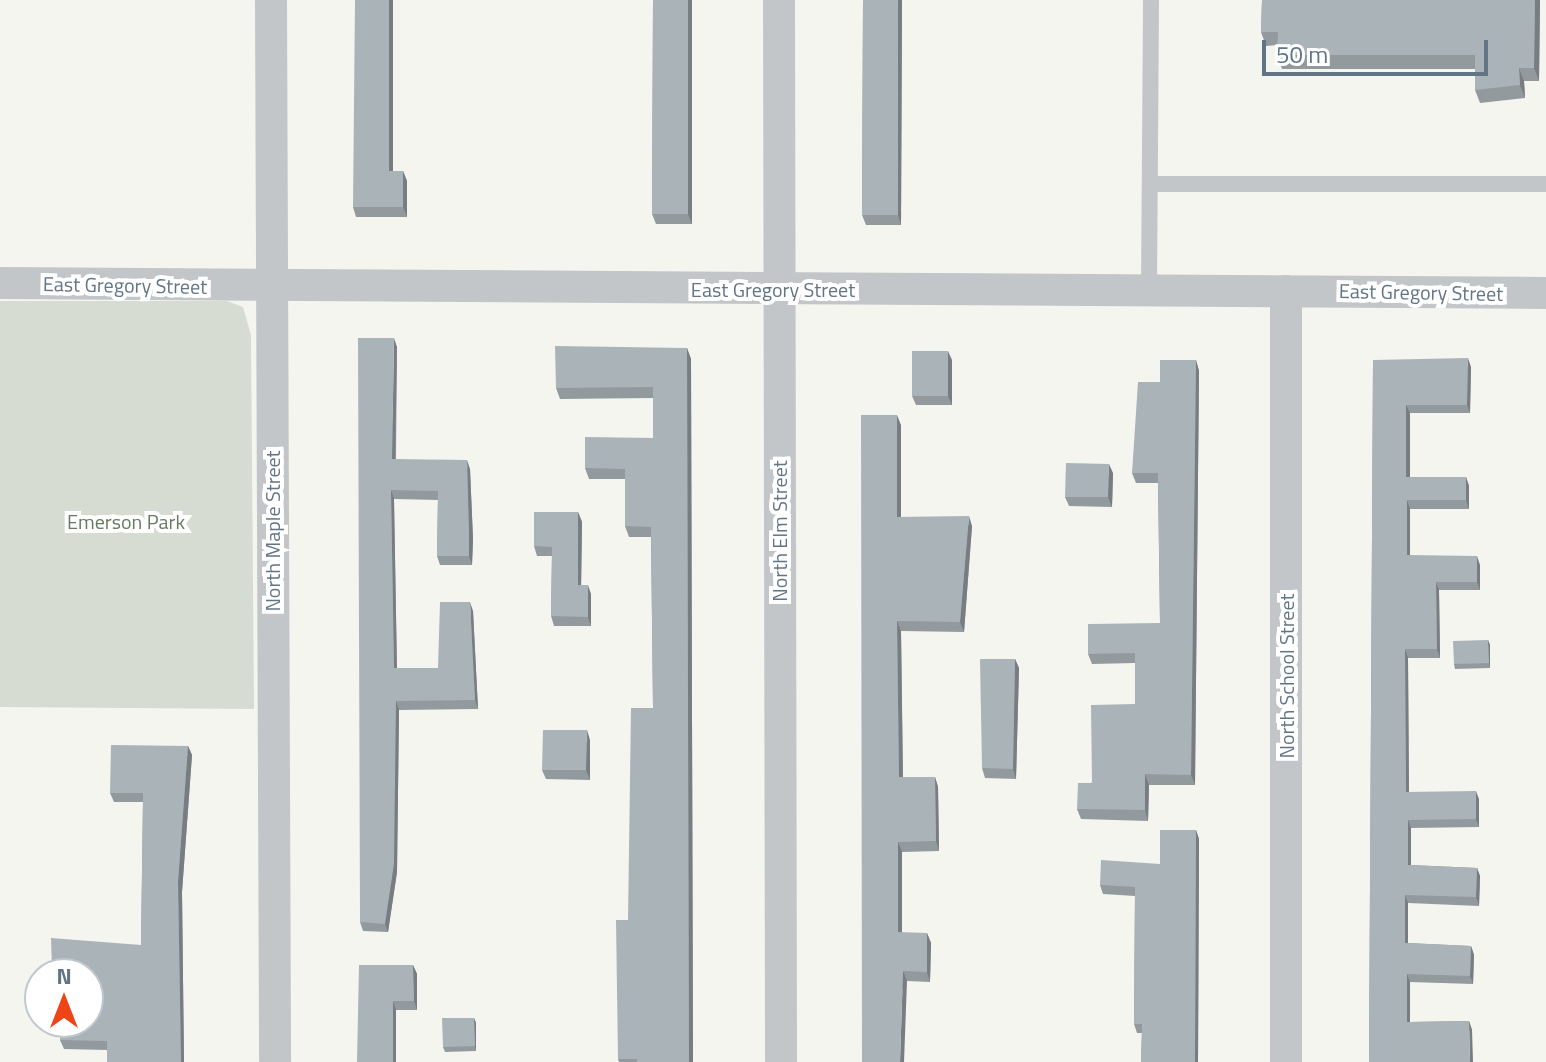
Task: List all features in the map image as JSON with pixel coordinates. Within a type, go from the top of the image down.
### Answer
[{"type":"street","name":"North Maple Street","points":[[271,0],[275,1062]]},
{"type":"street","name":"North Elm Street","points":[[779,0],[781,1062]]},
{"type":"street","name":"East Gregory Street","points":[[0,283],[1546,293]]},
{"type":"street","name":"North School Street","points":[[1286,291],[1286,1062]]},
{"type":"lane","points":[[1149,290],[1151,0]]},
{"type":"lane","points":[[1150,184],[1546,184]]},
{"type":"green space","name":"Emerson Park","points":[[0,301],[227,301],[243,307],[251,335],[254,709],[0,707]]},
{"type":"building","points":[[355,0],[389,0],[389,171],[403,171],[403,207],[353,207]]},
{"type":"building","points":[[653,0],[688,0],[688,214],[652,214]]},
{"type":"building","points":[[863,0],[898,0],[898,215],[862,215]]},
{"type":"building","points":[[1262,0],[1535,0],[1534,68],[1519,68],[1520,85],[1475,90],[1475,55],[1277,55],[1278,32],[1261,32]]},
{"type":"building","points":[[358,338],[394,338],[392,459],[467,460],[469,556],[437,556],[438,491],[391,490],[394,668],[438,668],[440,602],[470,602],[475,700],[396,701],[394,864],[385,924],[360,922]]},
{"type":"building","points":[[555,346],[687,348],[689,1062],[618,1059],[616,920],[628,920],[631,708],[653,708],[651,527],[625,526],[625,469],[585,468],[585,437],[653,438],[653,387],[556,388]]},
{"type":"building","points":[[912,351],[948,351],[948,396],[912,396]]},
{"type":"building","points":[[1468,358],[1467,405],[1406,405],[1406,477],[1466,477],[1466,500],[1407,500],[1407,555],[1477,556],[1477,582],[1436,582],[1437,649],[1405,649],[1406,792],[1476,791],[1476,819],[1408,820],[1408,865],[1477,868],[1476,897],[1405,895],[1405,943],[1471,946],[1470,976],[1407,974],[1407,1022],[1469,1021],[1470,1062],[1369,1062],[1373,360]]},
{"type":"building","points":[[1160,360],[1196,360],[1191,775],[1145,774],[1145,810],[1077,809],[1078,783],[1092,783],[1091,705],[1135,704],[1135,653],[1088,654],[1088,624],[1160,623],[1158,473],[1132,473],[1138,382],[1160,382]]},
{"type":"building","points":[[861,415],[897,415],[897,517],[969,516],[960,622],[897,621],[899,777],[935,777],[936,841],[898,842],[898,932],[927,933],[927,972],[903,971],[900,1062],[862,1062]]},
{"type":"building","points":[[1066,463],[1109,464],[1108,497],[1065,497]]},
{"type":"building","points":[[534,512],[578,512],[578,585],[588,585],[588,617],[551,616],[552,547],[534,546]]},
{"type":"building","points":[[1488,640],[1489,663],[1454,664],[1453,641]]},
{"type":"building","points":[[980,659],[1015,659],[1013,769],[982,768]]},
{"type":"building","points":[[543,730],[587,730],[586,770],[542,770]]},
{"type":"building","points":[[111,745],[188,746],[178,882],[181,1062],[107,1062],[107,1041],[60,1040],[104,1038],[104,958],[52,958],[51,938],[141,945],[143,793],[110,793]]},
{"type":"building","points":[[1160,830],[1196,830],[1195,1062],[1141,1062],[1142,1024],[1134,1024],[1135,887],[1100,885],[1101,860],[1160,864]]},
{"type":"building","points":[[359,965],[413,965],[414,1001],[393,1001],[393,1062],[357,1062]]},
{"type":"building","points":[[442,1018],[474,1018],[475,1046],[443,1047]]}]
